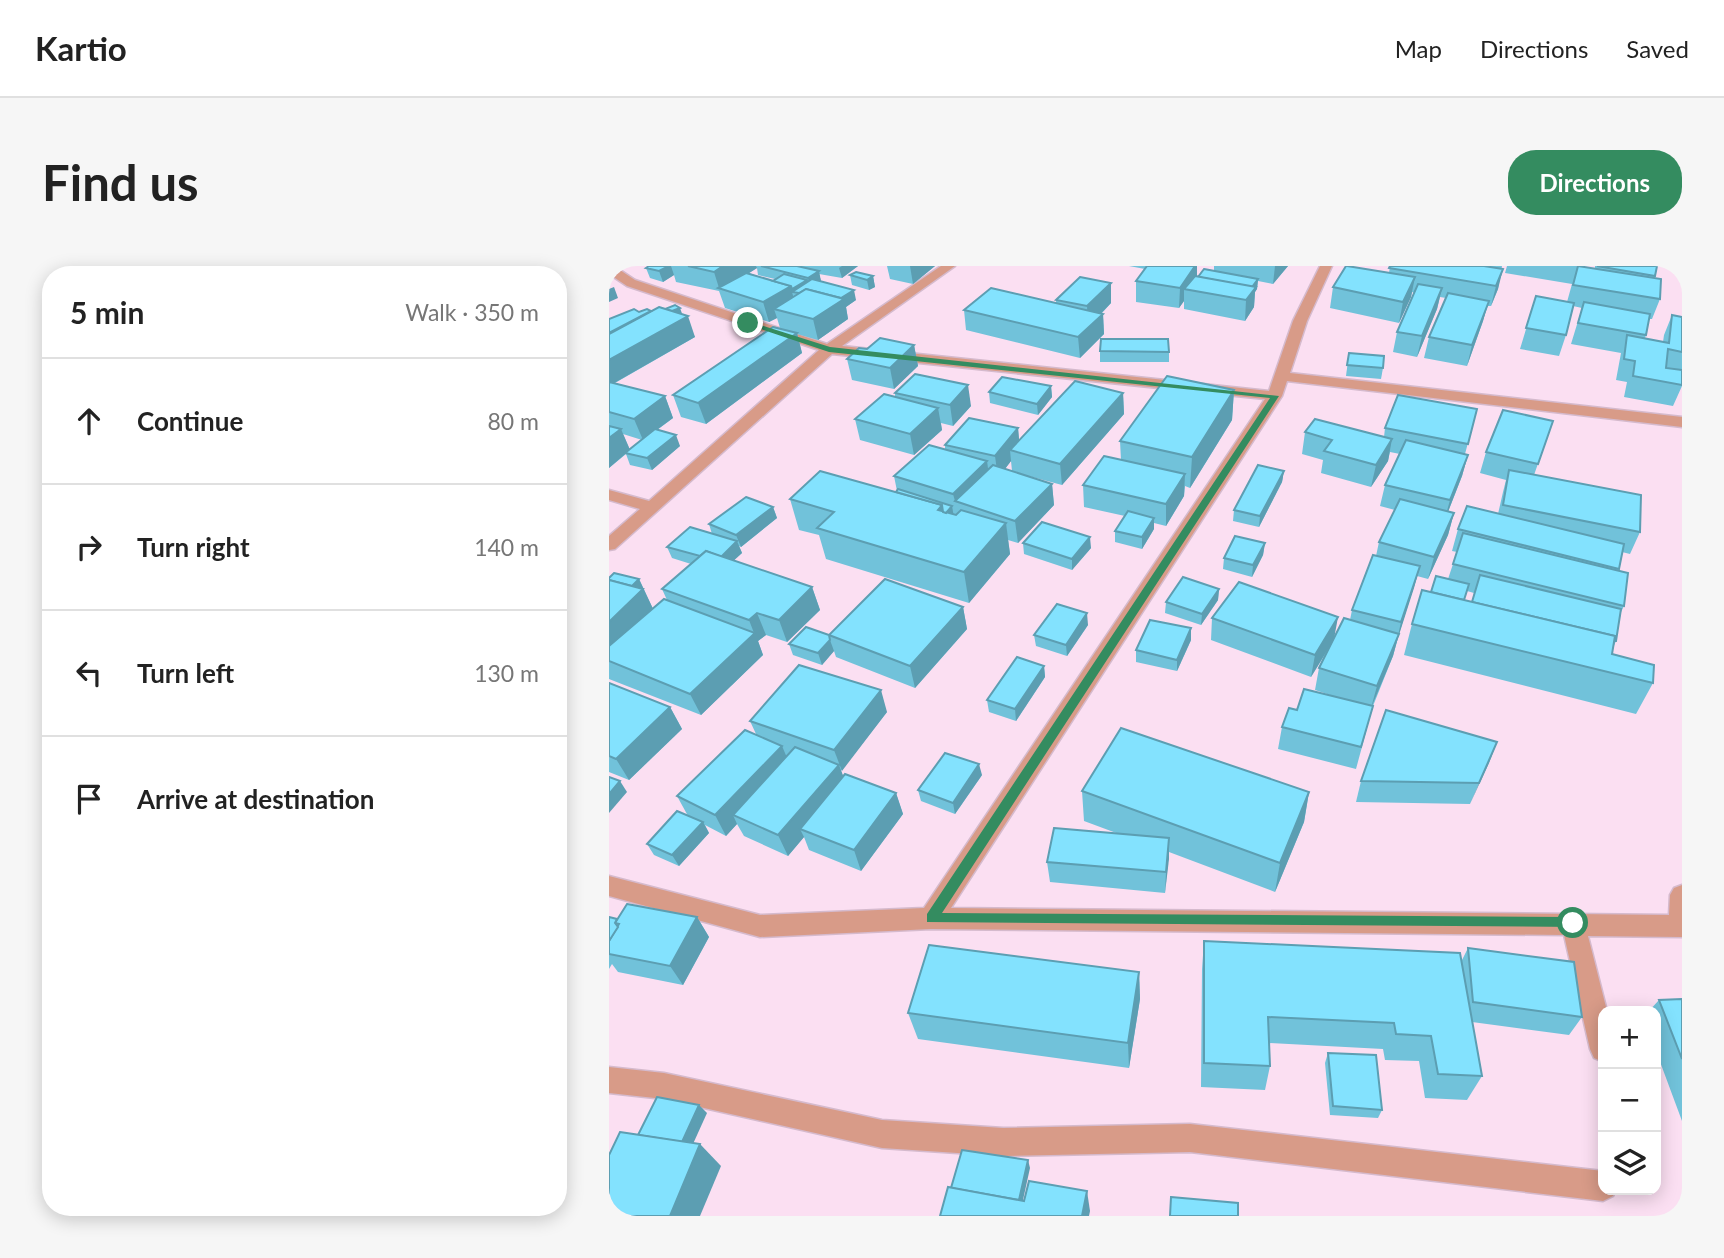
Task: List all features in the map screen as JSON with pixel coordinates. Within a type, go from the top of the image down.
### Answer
[{"type":"street","points":[[609,545],[829,349],[949,266]]},
{"type":"street","points":[[931,918],[1275,396],[1300,321],[1326,266]]},
{"type":"street","points":[[609,268],[631,282],[829,349],[1275,396]]},
{"type":"street","points":[[1282,376],[1682,422]]},
{"type":"street","points":[[609,495],[653,507]]},
{"type":"street","points":[[609,886],[760,926],[931,918],[1682,926],[1682,895]]},
{"type":"street","points":[[1573,923],[1598,1028]]},
{"type":"street","points":[[609,1080],[664,1086],[882,1134],[1003,1142],[1190,1138],[1598,1185]]},
{"type":"building","points":[[669,266],[659,271],[646,268]]},
{"type":"building","points":[[688,266],[723,266],[714,272]]},
{"type":"building","points":[[761,266],[797,266],[819,271],[808,278]]},
{"type":"building","points":[[1147,266],[1195,266],[1180,288],[1136,281]]},
{"type":"building","points":[[1346,266],[1415,277],[1403,302],[1333,287]]},
{"type":"building","points":[[1484,266],[1503,269],[1496,286],[1389,268]]},
{"type":"building","points":[[1578,266],[1661,279],[1660,299],[1573,285]]},
{"type":"building","points":[[1597,266],[1657,266],[1655,276]]},
{"type":"building","points":[[1204,269],[1258,279],[1252,287],[1198,277]]},
{"type":"building","points":[[856,272],[873,276],[867,280],[850,275]]},
{"type":"building","points":[[746,273],[791,286],[763,302],[718,288]]},
{"type":"building","points":[[784,274],[807,280],[792,289],[791,286],[773,281]]},
{"type":"building","points":[[1195,276],[1256,287],[1246,300],[1184,289]]},
{"type":"building","points":[[1080,277],[1111,283],[1087,306],[1056,300]]},
{"type":"building","points":[[812,279],[854,290],[841,298],[806,289],[799,293],[792,292]]},
{"type":"building","points":[[1418,284],[1442,288],[1422,336],[1397,332]]},
{"type":"building","points":[[991,288],[1103,314],[1078,337],[964,310]]},
{"type":"building","points":[[806,289],[844,299],[813,319],[774,309]]},
{"type":"building","points":[[1448,293],[1489,301],[1472,345],[1429,337]]},
{"type":"building","points":[[1536,296],[1574,303],[1566,335],[1526,328]]},
{"type":"building","points":[[1584,302],[1650,314],[1646,335],[1578,323]]},
{"type":"building","points":[[675,305],[680,308],[672,311],[665,309]]},
{"type":"building","points":[[659,307],[688,316],[609,360],[609,334]]},
{"type":"building","points":[[634,309],[639,312],[647,309],[651,311],[609,333],[609,319]]},
{"type":"building","points":[[1672,315],[1682,317],[1682,352],[1668,349],[1666,368],[1682,370],[1682,385],[1633,376],[1635,361],[1624,359],[1627,335],[1669,343]]},
{"type":"building","points":[[773,327],[797,333],[698,403],[673,395]]},
{"type":"building","points":[[880,338],[914,345],[890,368],[847,359],[859,348],[867,349]]},
{"type":"building","points":[[1101,339],[1168,339],[1169,352],[1100,351]]},
{"type":"building","points":[[1349,353],[1384,356],[1383,368],[1347,365]]},
{"type":"building","points":[[915,374],[968,385],[950,405],[895,393]]},
{"type":"building","points":[[1167,376],[1234,390],[1192,457],[1120,441]]},
{"type":"building","points":[[1002,377],[1051,386],[1037,404],[989,392]]},
{"type":"building","points":[[1075,381],[1123,393],[1060,464],[1010,450]]},
{"type":"building","points":[[609,382],[665,396],[634,419],[609,412]]},
{"type":"building","points":[[884,394],[938,408],[910,434],[855,419]]},
{"type":"building","points":[[1398,395],[1477,409],[1468,444],[1385,428]]},
{"type":"building","points":[[1503,410],[1553,421],[1538,464],[1486,452]]},
{"type":"building","points":[[969,418],[1018,428],[995,456],[945,445]]},
{"type":"building","points":[[1315,419],[1392,439],[1376,465],[1324,451],[1332,440],[1305,432]]},
{"type":"building","points":[[609,426],[621,429],[609,438]]},
{"type":"building","points":[[655,429],[676,435],[647,458],[625,453]]},
{"type":"building","points":[[1406,440],[1468,455],[1450,500],[1385,485]]},
{"type":"building","points":[[929,445],[987,461],[953,494],[894,476]]},
{"type":"building","points":[[1104,456],[1185,474],[1166,504],[1083,485]]},
{"type":"building","points":[[993,465],[1052,484],[1015,521],[955,501]]},
{"type":"building","points":[[1258,465],[1284,471],[1260,516],[1234,510]]},
{"type":"building","points":[[1509,470],[1641,495],[1640,532],[1503,505]]},
{"type":"building","points":[[820,471],[942,505],[938,510],[956,515],[961,510],[1006,523],[964,572],[817,528],[834,512],[790,499]]},
{"type":"building","points":[[898,489],[952,506],[946,513],[943,512],[942,505],[896,492]]},
{"type":"building","points":[[746,497],[773,507],[736,535],[709,524]]},
{"type":"building","points":[[1400,499],[1454,513],[1434,557],[1379,542]]},
{"type":"building","points":[[1467,506],[1624,544],[1619,569],[1458,529]]},
{"type":"building","points":[[1128,511],[1154,518],[1142,537],[1115,531]]},
{"type":"building","points":[[1042,522],[1090,537],[1072,559],[1023,543]]},
{"type":"building","points":[[690,527],[737,541],[721,557],[706,551],[700,556],[667,547]]},
{"type":"building","points":[[1463,533],[1628,573],[1624,606],[1453,564]]},
{"type":"building","points":[[1235,536],[1265,543],[1253,565],[1224,558]]},
{"type":"building","points":[[706,551],[812,587],[779,620],[757,613],[749,620],[662,589]]},
{"type":"building","points":[[1373,555],[1420,566],[1401,622],[1352,610]]},
{"type":"building","points":[[614,573],[639,579],[632,586],[609,580]]},
{"type":"building","points":[[1480,575],[1621,609],[1616,641],[1615,636],[1472,602]]},
{"type":"building","points":[[1436,576],[1469,584],[1464,600],[1431,592]]},
{"type":"building","points":[[1183,577],[1219,589],[1202,614],[1166,602]]},
{"type":"building","points":[[885,579],[963,607],[910,666],[829,635]]},
{"type":"building","points":[[609,580],[643,589],[609,622]]},
{"type":"building","points":[[1239,582],[1338,617],[1315,655],[1212,618]]},
{"type":"building","points":[[1422,590],[1615,636],[1612,654],[1654,665],[1653,683],[1412,624]]},
{"type":"building","points":[[664,599],[755,633],[690,694],[609,661],[609,646]]},
{"type":"building","points":[[1057,604],[1087,613],[1066,645],[1034,635]]},
{"type":"building","points":[[1344,618],[1399,634],[1377,686],[1319,668]]},
{"type":"building","points":[[1150,620],[1191,628],[1177,660],[1136,650]]},
{"type":"building","points":[[806,627],[829,635],[830,640],[818,653],[789,644]]},
{"type":"building","points":[[1017,657],[1044,666],[1015,709],[987,700]]},
{"type":"building","points":[[799,665],[881,690],[834,750],[750,721]]},
{"type":"building","points":[[609,683],[670,707],[616,759],[609,756]]},
{"type":"building","points":[[1304,689],[1373,706],[1361,747],[1282,727],[1289,708],[1297,710]]},
{"type":"building","points":[[1386,710],[1497,742],[1479,783],[1361,781]]},
{"type":"building","points":[[1121,728],[1309,792],[1280,863],[1082,791]]},
{"type":"building","points":[[745,730],[782,746],[715,815],[677,796]]},
{"type":"building","points":[[795,747],[839,765],[778,835],[733,815]]},
{"type":"building","points":[[945,753],[979,764],[953,803],[918,790]]},
{"type":"building","points":[[845,774],[896,793],[854,850],[800,829]]},
{"type":"building","points":[[609,777],[620,781],[609,794]]},
{"type":"building","points":[[677,811],[703,822],[672,855],[647,844]]},
{"type":"building","points":[[1054,828],[1169,838],[1166,872],[1047,862]]},
{"type":"building","points":[[627,904],[697,917],[670,966],[609,954],[609,941],[619,924],[615,923]]},
{"type":"building","points":[[609,917],[617,919],[615,923],[618,927],[609,941]]},
{"type":"building","points":[[1204,941],[1460,953],[1482,1076],[1438,1074],[1431,1036],[1396,1034],[1394,1023],[1268,1017],[1270,1066],[1204,1063]]},
{"type":"building","points":[[929,945],[1139,972],[1128,1043],[908,1013]]},
{"type":"building","points":[[1468,948],[1574,962],[1582,1017],[1473,1002]]},
{"type":"building","points":[[1682,999],[1682,1059],[1659,1000]]},
{"type":"building","points":[[1328,1053],[1376,1055],[1382,1110],[1333,1106]]},
{"type":"building","points":[[657,1097],[699,1105],[682,1142],[638,1135]]},
{"type":"building","points":[[620,1132],[700,1144],[670,1216],[609,1216],[609,1155]]},
{"type":"building","points":[[962,1150],[1028,1160],[1019,1200],[951,1188]]},
{"type":"building","points":[[1029,1181],[1087,1191],[1082,1216],[940,1216],[948,1187],[1024,1201]]},
{"type":"building","points":[[1171,1197],[1238,1203],[1238,1216],[1170,1216]]},
{"type":"route","points":[[748,323],[829,349],[1275,396],[931,918],[1573,923]]}]
